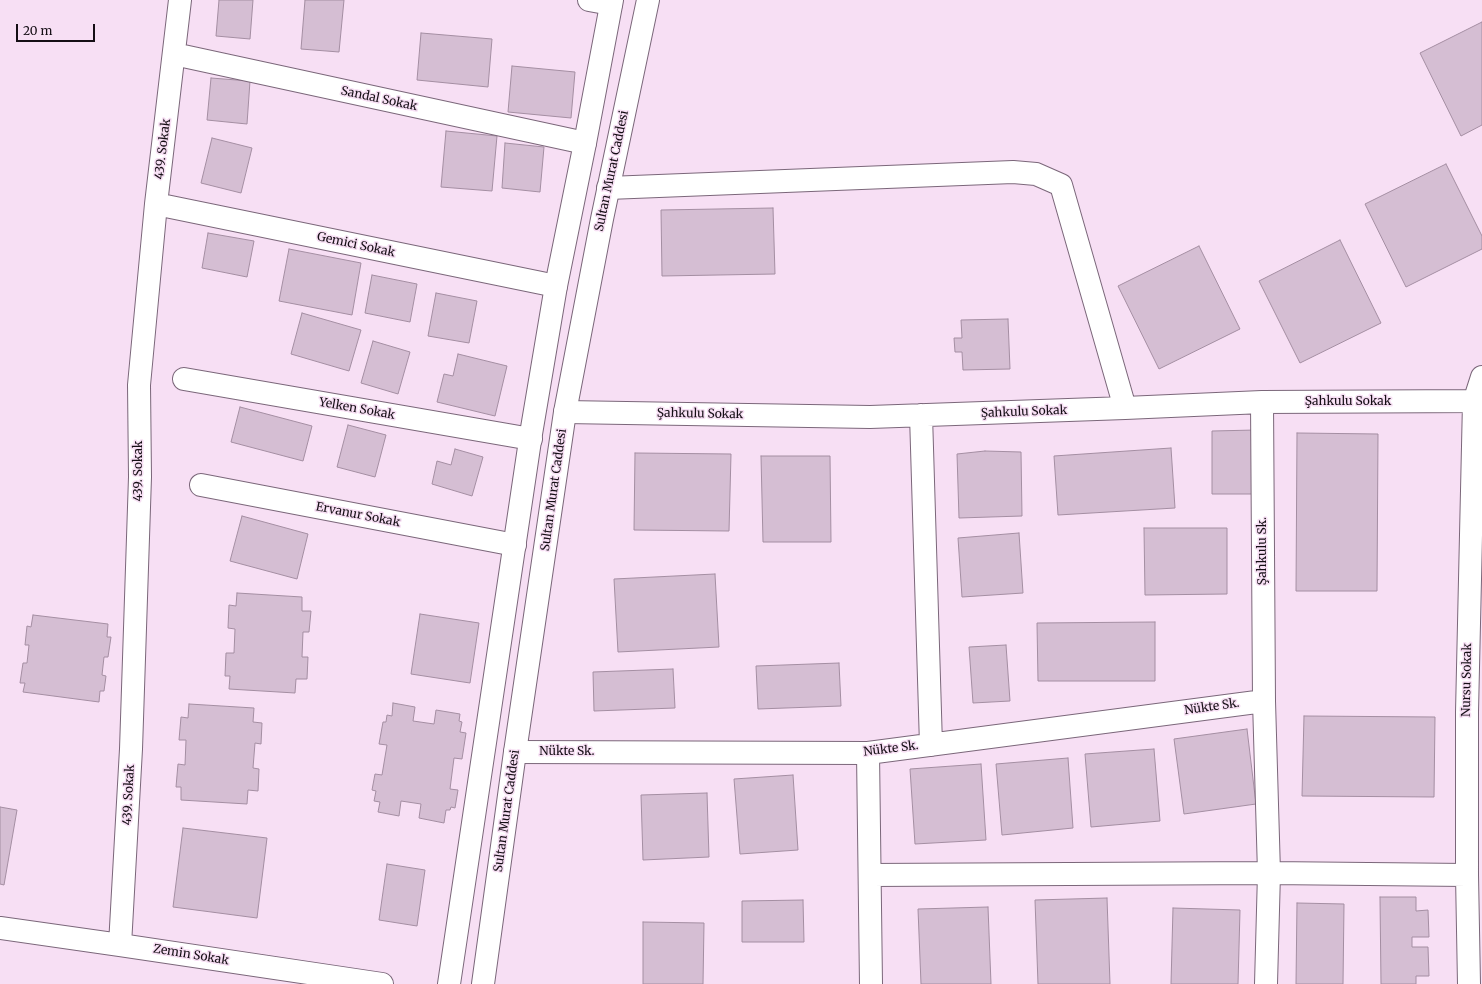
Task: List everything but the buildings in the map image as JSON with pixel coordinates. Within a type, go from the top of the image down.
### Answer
[{"type":"street","name":"439. Sokak","points":[[120,944],[131,749],[140,477],[138,385],[156,204],[180,0]]},
{"type":"street","points":[[589,0],[647,4]]},
{"type":"street","points":[[449,984],[531,439],[556,286],[612,2]]},
{"type":"street","name":"Sultan Murat Caddesi","points":[[484,984],[515,752],[566,412],[608,188],[647,4]]},
{"type":"street","name":"Sandal Sokak","points":[[174,54],[585,144]]},
{"type":"street","points":[[608,188],[1013,172],[1036,174],[1061,185],[1125,408]]},
{"type":"street","name":"Gemici Sokak","points":[[156,204],[556,286]]},
{"type":"street","name":"Nursu Sokak","points":[[1469,984],[1467,875],[1474,712],[1478,402],[1482,377]]},
{"type":"street","name":"Yelken Sokak","points":[[184,379],[531,439]]},
{"type":"street","name":"Şahkulu Sokak","points":[[566,412],[870,417],[1262,402],[1478,402]]},
{"type":"street","name":"Şahkulu Sk.","points":[[1262,402],[1264,700],[1269,873],[1266,984]]},
{"type":"street","points":[[921,415],[931,745]]},
{"type":"street","name":"Ervanur Sokak","points":[[201,485],[515,546]]},
{"type":"street","name":"Nükte Sk.","points":[[515,752],[868,754],[1264,700]]},
{"type":"street","points":[[868,754],[871,984]]},
{"type":"street","points":[[870,875],[1269,873],[1467,875]]},
{"type":"street","name":"Zemin Sokak","points":[[0,928],[120,944],[382,984]]}]
